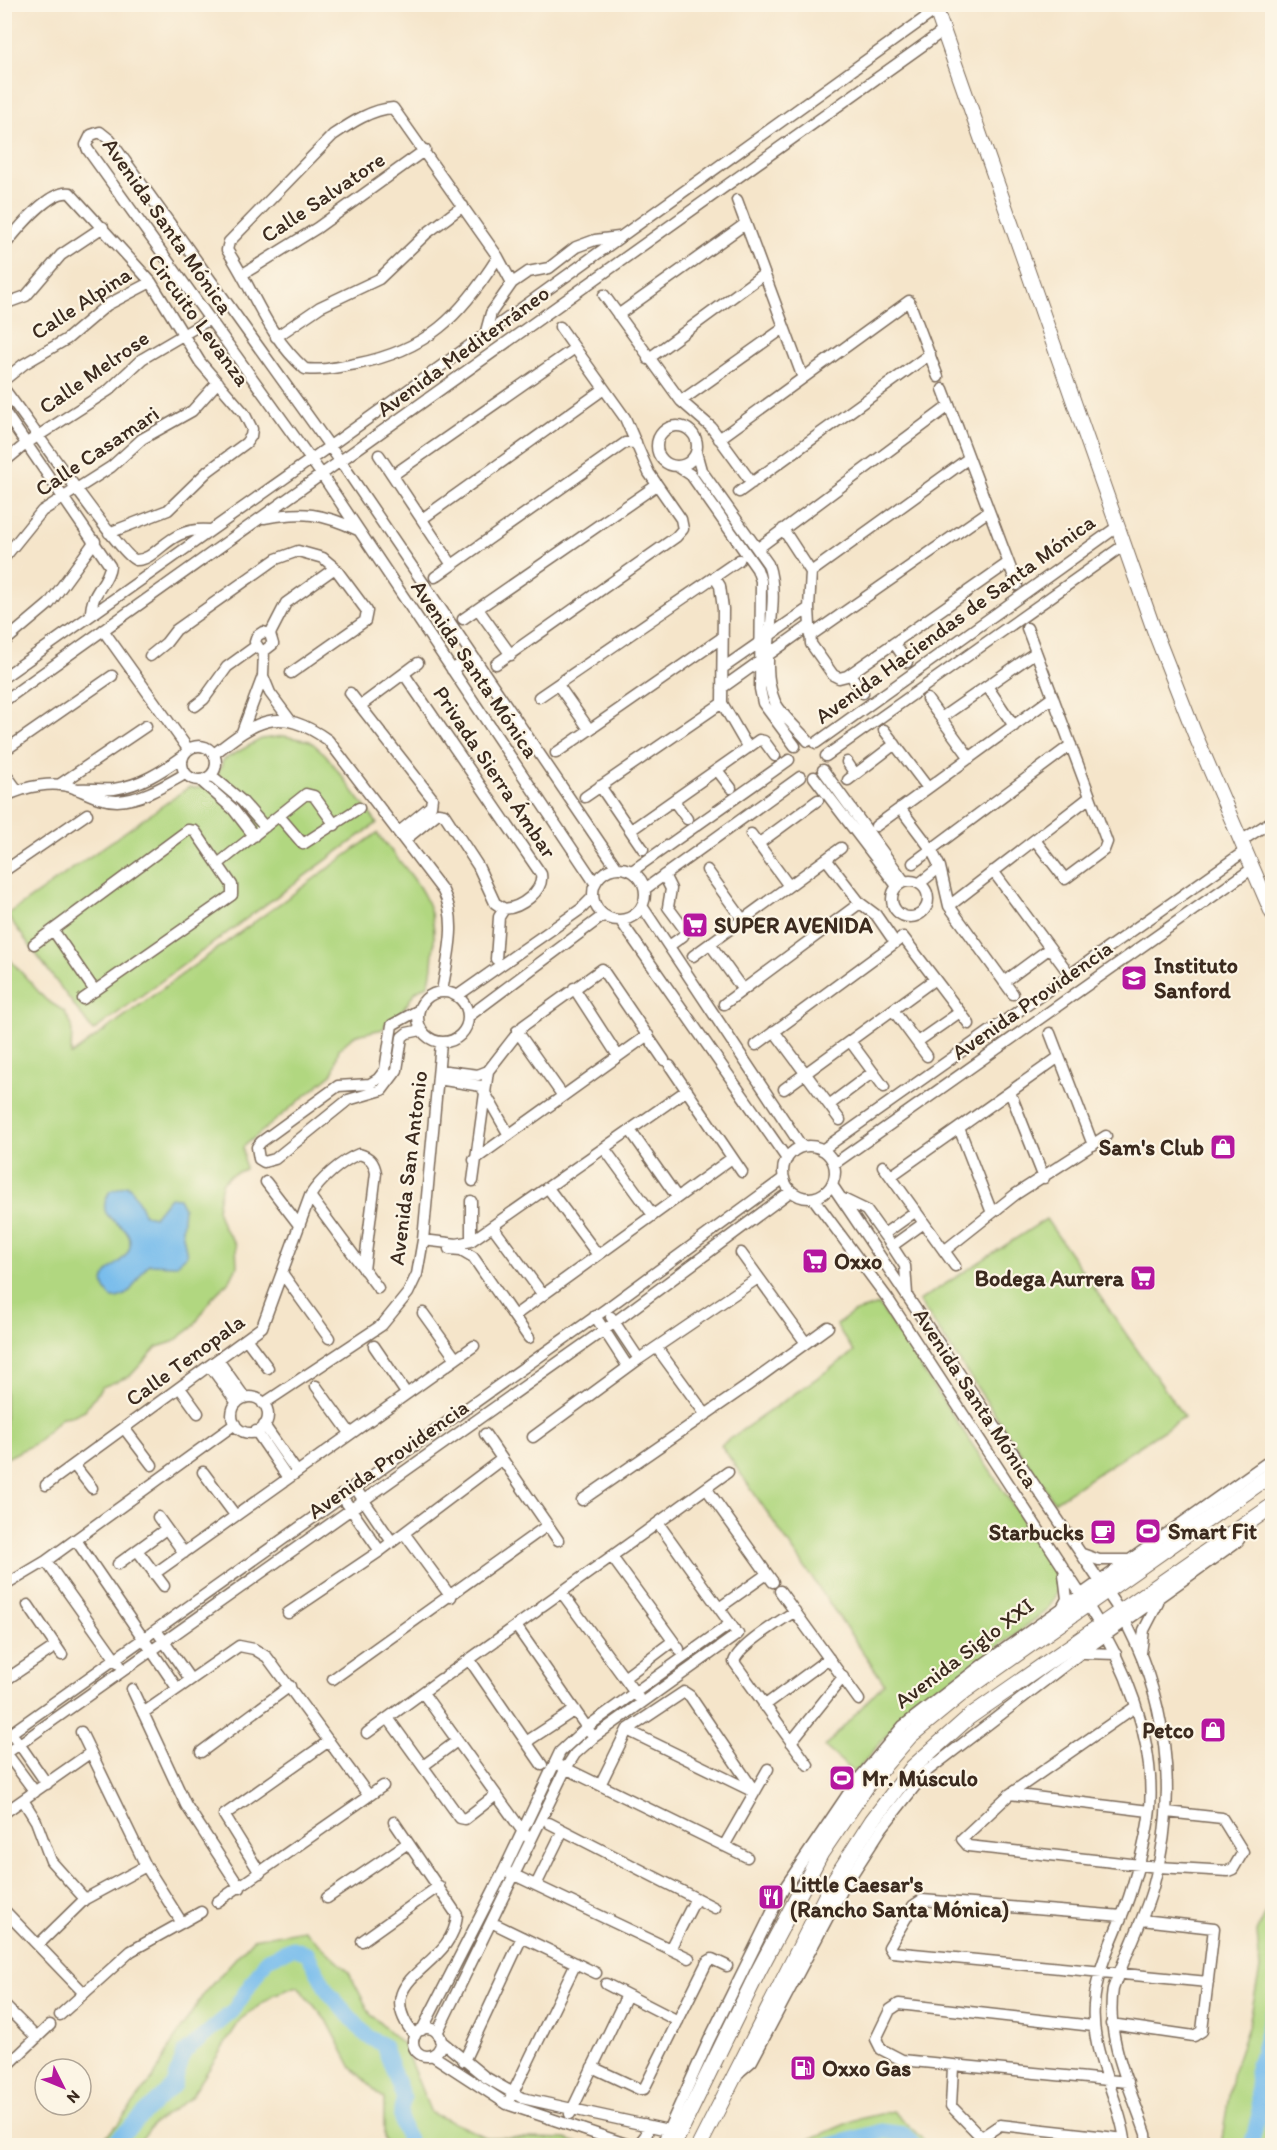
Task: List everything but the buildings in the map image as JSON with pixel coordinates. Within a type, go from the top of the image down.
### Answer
[{"type":"highway","name":"Avenida Siglo XXI","points":[[673,2145],[753,1967],[821,1853],[868,1784],[916,1721],[1103,1586],[1156,1556],[1216,1507],[1272,1474]]},
{"type":"highway","points":[[699,2145],[838,1885],[913,1767],[969,1717],[1034,1679],[1272,1506]]},
{"type":"highway","points":[[1132,1559],[1156,1556]]},
{"type":"main road","points":[[935,7],[1124,545],[1178,691],[1252,868],[1271,907]]},
{"type":"street","name":"Avenida Mediterráneo","points":[[4,677],[485,335],[935,7]]},
{"type":"street","name":"Avenida Mediterráneo","points":[[4,701],[943,31]]},
{"type":"street","points":[[498,257],[468,299],[445,324],[422,342],[381,359],[319,371],[305,369],[276,337],[251,297],[243,274],[227,250],[229,242],[333,135],[353,121],[393,108],[425,150],[498,257],[512,283]]},
{"type":"street","name":"Avenida Santa Mónica","points":[[595,883],[322,475],[88,150],[86,146],[91,135],[100,132],[110,140],[330,446],[617,868]]},
{"type":"street","points":[[754,141],[765,158]]},
{"type":"street","name":"Calle Salvatore","points":[[243,274],[317,228],[425,150]]},
{"type":"street","name":"Circuito Levanza","points":[[4,246],[25,221],[55,195],[63,192],[70,193],[151,282],[200,362],[244,413],[252,429],[251,436],[208,471],[168,510],[109,533]]},
{"type":"street","points":[[737,200],[803,378]]},
{"type":"street","points":[[276,337],[320,307],[379,279],[428,233],[463,206]]},
{"type":"street","points":[[618,315],[745,224]]},
{"type":"street","points":[[4,304],[26,296],[60,255],[103,227]]},
{"type":"street","name":"Avenida Mediterráneo","points":[[485,335],[491,314],[512,283],[528,272],[549,268],[576,247],[595,240],[622,236]]},
{"type":"street","points":[[648,359],[764,274]]},
{"type":"street","name":"Calle Alpina","points":[[4,380],[24,364],[67,339],[107,305],[151,282]]},
{"type":"street","points":[[604,295],[648,359],[681,401],[702,417],[752,483]]},
{"type":"street","points":[[719,439],[909,301],[938,377]]},
{"type":"street","name":"Calle Melrose","points":[[4,462],[38,435],[109,390],[142,359],[210,319]]},
{"type":"street","points":[[496,664],[683,529],[681,519],[649,473],[626,418],[560,327]]},
{"type":"street","points":[[681,401],[784,328]]},
{"type":"street","points":[[393,475],[575,348]]},
{"type":"street","points":[[739,492],[930,354]]},
{"type":"street","name":"Calle Casamari","points":[[4,558],[42,511],[63,495],[111,467],[142,439],[192,411],[218,382]]},
{"type":"street","points":[[4,389],[109,533],[133,560],[138,560],[181,532],[194,529],[210,530]]},
{"type":"street","points":[[422,519],[604,389]]},
{"type":"street","points":[[943,389],[1017,585]]},
{"type":"street","points":[[761,546],[949,406]]},
{"type":"street","points":[[4,411],[108,563],[110,570],[95,592],[91,614]]},
{"type":"street","points":[[688,429],[702,417]]},
{"type":"street","points":[[795,746],[763,703],[765,659],[770,636],[772,577],[768,564],[701,470],[696,452],[696,440],[688,429],[682,426],[669,427],[659,436],[657,443],[659,455],[691,474],[757,569],[761,581],[760,643],[765,659],[771,690],[776,704],[812,742],[822,748],[826,756],[819,773]]},
{"type":"street","points":[[696,440],[711,428]]},
{"type":"street","points":[[435,577],[625,443],[636,442]]},
{"type":"street","points":[[641,455],[657,443]]},
{"type":"street","points":[[649,473],[660,465],[684,464],[696,452]]},
{"type":"street","points":[[379,455],[452,565]]},
{"type":"street","points":[[811,572],[969,458]]},
{"type":"street","points":[[463,619],[657,485]]},
{"type":"street","points":[[722,688],[989,511]]},
{"type":"street","points":[[260,519],[296,513],[315,514],[360,531]]},
{"type":"street","name":"Avenida Haciendas de Santa Mónica","points":[[812,742],[1118,527]]},
{"type":"street","points":[[783,529],[811,572],[809,608],[811,644],[833,675],[839,678],[850,674],[1008,563]]},
{"type":"street","points":[[4,642],[49,604],[95,542]]},
{"type":"street","name":"Avenida Haciendas de Santa Mónica","points":[[826,756],[1124,545]]},
{"type":"street","points":[[150,656],[166,643],[176,630],[276,559],[288,553],[311,554],[323,558],[335,568],[367,611],[368,616],[365,621],[291,673]]},
{"type":"street","points":[[539,697],[739,560]]},
{"type":"street","points":[[290,720],[270,693],[263,676],[257,636],[263,632],[270,634],[286,603],[335,568]]},
{"type":"street","points":[[715,578],[722,594],[722,703],[748,748]]},
{"type":"street","points":[[723,668],[809,608]]},
{"type":"street","points":[[478,609],[511,655]]},
{"type":"street","points":[[1028,628],[1107,846],[1069,878],[1062,877],[1035,840]]},
{"type":"street","points":[[103,630],[185,753],[182,766],[185,774],[200,780],[227,804],[254,836]]},
{"type":"street","points":[[556,753],[723,637]]},
{"type":"street","points":[[894,643],[907,662]]},
{"type":"street","points":[[195,706],[204,699],[227,667],[260,648]]},
{"type":"street","points":[[941,718],[1036,652]]},
{"type":"street","points":[[452,670],[472,656]]},
{"type":"street","name":"Privada Sierra Ámbar","points":[[360,706],[418,663]]},
{"type":"street","name":"Privada Sierra Ámbar","points":[[404,674],[541,874],[542,882],[538,890],[513,909],[504,909]]},
{"type":"street","points":[[850,674],[863,693]]},
{"type":"street","points":[[4,751],[112,676]]},
{"type":"street","points":[[243,732],[263,676]]},
{"type":"street","points":[[558,685],[589,729]]},
{"type":"street","points":[[987,686],[1014,726]]},
{"type":"street","points":[[350,693],[432,798],[431,806],[402,836]]},
{"type":"street","points":[[876,826],[1053,697]]},
{"type":"street","points":[[927,699],[970,758]]},
{"type":"street","points":[[585,797],[722,703]]},
{"type":"street","points":[[214,754],[256,724],[272,719],[290,720],[311,728],[328,740],[443,891],[450,905],[452,922],[442,992]]},
{"type":"street","points":[[58,785],[146,726]]},
{"type":"street","points":[[885,730],[928,788]]},
{"type":"street","points":[[631,830],[762,739],[775,756]]},
{"type":"street","points":[[795,746],[812,742]]},
{"type":"street","points":[[847,762],[852,777],[895,744]]},
{"type":"street","points":[[913,863],[1071,745]]},
{"type":"street","points":[[76,789],[112,789],[135,784],[155,776],[185,753],[203,746],[214,754],[216,763],[211,775],[200,780]]},
{"type":"street","points":[[632,871],[789,760],[795,746]]},
{"type":"street","points":[[789,760],[791,768],[800,777]]},
{"type":"street","points":[[717,770],[731,788]]},
{"type":"street","points":[[4,772],[18,791]]},
{"type":"street","points":[[645,889],[800,777],[819,773]]},
{"type":"street","points":[[819,773],[900,884]]},
{"type":"street","points":[[4,797],[18,791],[58,785],[76,789],[100,800],[135,799],[185,774]]},
{"type":"street","points":[[211,775],[235,794],[265,827]]},
{"type":"street","points":[[600,786],[643,849]]},
{"type":"street","points":[[227,804],[235,794]]},
{"type":"street","points":[[218,864],[310,794],[334,825]]},
{"type":"street","points":[[949,906],[1090,797]]},
{"type":"street","points":[[674,801],[687,819]]},
{"type":"street","points":[[758,844],[818,801]]},
{"type":"street","points":[[279,816],[303,844],[359,808]]},
{"type":"street","points":[[900,808],[931,849],[940,867],[949,906],[1013,994]]},
{"type":"street","points":[[402,836],[438,813],[444,814],[478,866],[495,903],[504,909],[499,917],[496,959]]},
{"type":"street","points":[[4,871],[87,814]]},
{"type":"street","points":[[787,1159],[802,1148],[822,1149],[1070,975],[1243,846],[1272,821]]},
{"type":"street","points":[[34,944],[188,830],[195,831],[232,885],[232,895],[83,999]]},
{"type":"street","points":[[751,834],[789,886]]},
{"type":"street","points":[[693,956],[842,848]]},
{"type":"street","points":[[826,859],[860,903],[876,915],[894,941]]},
{"type":"street","points":[[900,884],[920,883],[940,867]]},
{"type":"street","points":[[457,996],[581,909],[593,897],[595,883],[605,872],[617,868],[632,871],[642,880],[645,889],[642,906],[636,913],[620,920]]},
{"type":"street","name":"Avenida Providencia","points":[[834,1164],[1252,868]]},
{"type":"street","points":[[707,870],[743,920]]},
{"type":"street","points":[[993,872],[1070,975]]},
{"type":"street","points":[[664,875],[671,889],[668,907],[685,930],[683,936],[669,946]]},
{"type":"street","points":[[885,927],[901,915],[917,916],[928,906],[929,895],[920,883]]},
{"type":"street","points":[[876,915],[892,903],[900,884]]},
{"type":"street","points":[[593,897],[604,915],[620,920],[787,1159],[784,1178],[791,1191],[799,1196],[813,1198],[821,1195],[832,1185],[834,1164],[822,1149]]},
{"type":"street","points":[[723,1004],[860,903]]},
{"type":"street","points":[[892,903],[901,915]]},
{"type":"street","points":[[642,906],[802,1148]]},
{"type":"street","points":[[469,1016],[604,915]]},
{"type":"street","points":[[53,930],[95,991]]},
{"type":"street","points":[[756,1045],[903,936],[969,1024]]},
{"type":"street","points":[[710,944],[743,990]]},
{"type":"street","points":[[1004,981],[1050,948]]},
{"type":"street","points":[[439,1075],[478,1075],[488,1071],[498,1062],[517,1031],[602,969],[742,1172]]},
{"type":"street","points":[[784,1089],[935,979]]},
{"type":"street","points":[[574,988],[618,1056]]},
{"type":"street","points":[[419,1010],[421,1030],[426,1036],[441,1043],[458,1039],[468,1025],[468,1008],[457,996],[442,992],[428,997],[419,1010],[392,1024],[394,1049],[397,1070],[382,1090],[371,1095],[356,1096],[343,1104],[275,1159],[264,1162],[259,1159],[257,1148],[261,1142],[334,1089],[345,1084],[370,1084],[378,1079],[385,1070],[394,1049],[402,1037],[407,1033],[421,1030]]},
{"type":"street","points":[[894,1010],[927,1056]]},
{"type":"street","points":[[917,1042],[960,1012]]},
{"type":"street","points":[[517,1031],[563,1096]]},
{"type":"street","points":[[774,1031],[840,1120]]},
{"type":"street","points":[[1050,1033],[1092,1145]]},
{"type":"street","points":[[474,1160],[648,1035]]},
{"type":"street","points":[[850,1041],[884,1088]]},
{"type":"street","name":"Avenida San Antonio","points":[[263,1404],[382,1325],[408,1293],[417,1274],[422,1243],[441,1043]]},
{"type":"street","points":[[891,1176],[1059,1057]]},
{"type":"street","points":[[473,1181],[474,1160],[488,1071]]},
{"type":"street","points":[[829,1105],[873,1072]]},
{"type":"street","points":[[439,1075],[481,1086],[509,1135]]},
{"type":"street","points":[[334,1089],[343,1104]]},
{"type":"street","points":[[422,1243],[458,1244],[471,1241],[687,1090]]},
{"type":"street","points":[[1011,1092],[1044,1178]]},
{"type":"street","points":[[959,1128],[992,1212]]},
{"type":"street","points":[[630,1130],[678,1197]]},
{"type":"street","points":[[944,1251],[992,1212],[1106,1136]]},
{"type":"street","points":[[604,1148],[653,1215]]},
{"type":"street","name":"Calle Tenopala","points":[[46,1485],[247,1340],[265,1320],[315,1187],[351,1157],[359,1154],[368,1157],[374,1164],[376,1173],[364,1270]]},
{"type":"street","points":[[514,1316],[732,1158]]},
{"type":"street","points":[[883,1166],[955,1266]]},
{"type":"street","name":"Avenida Providencia","points":[[8,1736],[341,1495],[606,1309],[784,1178]]},
{"type":"street","points":[[266,1182],[299,1225]]},
{"type":"street","name":"Avenida Santa Mónica","points":[[832,1185],[1103,1586],[1122,1617],[1141,1656],[1164,1736],[1167,1812],[1158,1867],[1142,1920],[1113,1989],[1111,2024],[1117,2051],[1146,2134],[1147,2145]]},
{"type":"street","points":[[548,1188],[598,1256]]},
{"type":"street","name":"Avenida Providencia","points":[[5,1753],[125,1672],[604,1330],[791,1191]]},
{"type":"street","points":[[310,1196],[378,1288]]},
{"type":"street","name":"Avenida Santa Mónica","points":[[813,1198],[888,1299],[1103,1630],[1116,1654],[1135,1707],[1147,1752],[1149,1811],[1139,1865],[1095,1988],[1093,2026],[1106,2081],[1126,2142]]},
{"type":"street","points":[[841,1198],[866,1210],[884,1234],[905,1266],[906,1294]]},
{"type":"street","points":[[471,1201],[471,1241]]},
{"type":"street","points":[[884,1234],[916,1211]]},
{"type":"street","points":[[892,1246],[924,1223]]},
{"type":"street","points":[[493,1227],[543,1296]]},
{"type":"street","points":[[422,1243],[461,1251],[473,1257],[529,1338]]},
{"type":"street","points":[[741,1254],[806,1342]]},
{"type":"street","points":[[282,1274],[329,1338]]},
{"type":"street","points":[[533,1437],[639,1359],[758,1278]]},
{"type":"street","points":[[606,1309],[639,1359]]},
{"type":"street","points":[[423,1313],[456,1359]]},
{"type":"street","points":[[595,1316],[628,1367]]},
{"type":"street","points":[[582,1500],[706,1415],[828,1327]]},
{"type":"street","points":[[247,1340],[268,1368]]},
{"type":"street","points":[[374,1346],[406,1393]]},
{"type":"street","points":[[154,1574],[474,1346]]},
{"type":"street","points":[[657,1348],[706,1415]]},
{"type":"street","points":[[214,1363],[241,1400]]},
{"type":"street","points":[[316,1386],[350,1433]]},
{"type":"street","points":[[180,1388],[198,1413]]},
{"type":"street","points":[[255,1398],[263,1404],[267,1414],[260,1428],[244,1432],[235,1424],[232,1417],[241,1400],[255,1398]]},
{"type":"street","points":[[4,1586],[76,1540],[235,1424]]},
{"type":"street","points":[[124,1428],[152,1465]]},
{"type":"street","points":[[260,1428],[292,1474]]},
{"type":"street","points":[[485,1434],[558,1540]]},
{"type":"street","points":[[997,1467],[1016,1456]]},
{"type":"street","points":[[288,1613],[380,1551],[502,1459]]},
{"type":"street","name":"Avenida Siglo XXI","points":[[1103,1586],[1132,1559],[1216,1507],[1272,1459]]},
{"type":"street","points":[[74,1465],[92,1488]]},
{"type":"street","points":[[203,1472],[235,1515]]},
{"type":"street","points":[[367,1733],[728,1472]]},
{"type":"street","points":[[354,1486],[392,1542]]},
{"type":"street","points":[[706,1488],[859,1700]]},
{"type":"street","points":[[341,1495],[380,1551]]},
{"type":"street","points":[[158,1517],[184,1553]]},
{"type":"street","points":[[658,1523],[747,1646]]},
{"type":"street","points":[[1122,1617],[1163,1596],[1238,1541],[1251,1523]]},
{"type":"street","points":[[333,1679],[451,1597],[548,1525]]},
{"type":"street","points":[[118,1564],[166,1529]]},
{"type":"street","points":[[404,1533],[451,1597]]},
{"type":"street","points":[[76,1540],[177,1688]]},
{"type":"street","points":[[137,1550],[164,1586]]},
{"type":"street","points":[[1082,1554],[1113,1562],[1132,1559]]},
{"type":"street","points":[[612,1557],[676,1645],[624,1678]]},
{"type":"street","points":[[46,1561],[125,1672]]},
{"type":"street","points":[[1061,1610],[1067,1599],[1063,1567]]},
{"type":"street","points":[[719,1608],[774,1582]]},
{"type":"street","points":[[562,1593],[641,1702]]},
{"type":"street","points":[[1141,1656],[1144,1630],[1163,1596]]},
{"type":"street","name":"Avenida Siglo XXI","points":[[916,1721],[1061,1610],[1084,1600]]},
{"type":"street","points":[[4,1681],[59,1650],[27,1605]]},
{"type":"street","points":[[795,1611],[736,1655],[734,1662],[808,1765]]},
{"type":"street","points":[[632,2145],[507,2104],[432,2055],[423,2055],[415,2050],[418,2033],[480,1918],[509,1873],[526,1837],[554,1763],[572,1738],[730,1624]]},
{"type":"street","points":[[516,1626],[594,1737]]},
{"type":"street","points":[[156,1630],[190,1679]]},
{"type":"street","points":[[1034,1679],[1082,1653],[1103,1630]]},
{"type":"street","points":[[526,1837],[575,1754],[641,1702],[738,1634]]},
{"type":"street","points":[[143,1713],[239,1646],[254,1649],[267,1657],[290,1686],[369,1796]]},
{"type":"street","points":[[1082,1653],[1116,1654]]},
{"type":"street","points":[[764,1706],[829,1658]]},
{"type":"street","points":[[469,1659],[542,1764]]},
{"type":"street","points":[[791,1742],[843,1677]]},
{"type":"street","points":[[201,1752],[290,1686]]},
{"type":"street","points":[[132,1689],[186,1805],[240,1888]]},
{"type":"street","points":[[600,1785],[627,1730],[684,1692],[690,1696],[755,1792]]},
{"type":"street","points":[[423,1693],[526,1837]]},
{"type":"street","points":[[1135,1707],[1010,1794],[962,1839],[968,1846],[1139,1865],[1228,1871],[1233,1869],[1243,1852],[1222,1818],[1167,1812]]},
{"type":"street","points":[[526,1742],[575,1710]]},
{"type":"street","points":[[388,1718],[463,1819],[496,1795]]},
{"type":"street","points":[[627,1730],[755,1792]]},
{"type":"street","points":[[81,1732],[146,1866],[182,1923]]},
{"type":"street","points":[[8,1736],[19,1744],[47,1784]]},
{"type":"street","points":[[260,1873],[224,1815],[329,1741]]},
{"type":"street","points":[[423,1766],[457,1741]]},
{"type":"street","points":[[5,1753],[34,1792]]},
{"type":"street","points":[[4,1813],[90,1753]]},
{"type":"street","points":[[554,1763],[747,1857]]},
{"type":"street","points":[[724,1846],[768,1769]]},
{"type":"street","points":[[217,1902],[383,1786]]},
{"type":"street","points":[[1010,1794],[1149,1811]]},
{"type":"street","points":[[23,1800],[36,1821],[51,1861],[85,1899]]},
{"type":"street","points":[[394,1822],[457,1915],[456,1930],[448,1945],[407,1982],[401,1994],[399,2005],[402,2020],[418,2033]]},
{"type":"street","points":[[549,1823],[715,1908]]},
{"type":"street","points":[[536,1885],[563,1830]]},
{"type":"street","points":[[327,1898],[408,1843]]},
{"type":"street","points":[[38,1945],[85,1899],[146,1866]]},
{"type":"street","points":[[509,1873],[689,1958]]},
{"type":"street","points":[[432,2055],[439,2049],[439,2037],[494,1924],[509,1873]]},
{"type":"street","points":[[362,1941],[439,1886]]},
{"type":"street","points":[[670,1949],[696,1898]]},
{"type":"street","points":[[1122,1916],[922,1900],[913,1906],[890,1947],[892,1952],[1101,1970],[1208,1982]]},
{"type":"street","points":[[4,1911],[83,1992]]},
{"type":"street","points":[[60,2014],[131,1951],[201,1912]]},
{"type":"street","points":[[1111,2024],[1199,2035],[1214,1928],[1142,1920]]},
{"type":"street","points":[[494,1924],[596,1973]]},
{"type":"street","points":[[464,2061],[522,1937]]},
{"type":"street","points":[[592,2067],[639,2089],[644,2088],[707,1962],[712,1959],[727,1966]]},
{"type":"street","points":[[507,2104],[576,1963]]},
{"type":"street","name":"Avenida Siglo XXI","points":[[661,2145],[709,2040],[753,1967]]},
{"type":"street","points":[[606,1984],[678,2021]]},
{"type":"street","points":[[566,2123],[627,1995]]},
{"type":"street","points":[[4,2005],[37,2038]]},
{"type":"street","points":[[1093,2026],[894,2005],[876,2040],[881,2049],[902,2060],[953,2067],[1128,2082]]},
{"type":"street","points":[[4,2069],[50,2025]]},
{"type":"street","points":[[418,2033],[430,2029],[464,2061],[513,2094],[572,2110],[668,2130]]},
{"type":"street","points":[[953,2067],[951,2106],[990,2145]]},
{"type":"street","points":[[637,2145],[647,2134],[644,2124]]},
{"type":"street","points":[[982,2137],[1000,2125],[1126,2142]]},
{"type":"green space","points":[[284,736],[310,741],[326,755],[377,823],[93,1031],[7,915],[189,787],[207,785],[219,772],[223,760],[261,739]]},
{"type":"green space","points":[[377,833],[410,874],[427,902],[434,934],[432,969],[428,985],[417,991],[404,1009],[388,1021],[383,1029],[356,1035],[348,1041],[339,1049],[333,1073],[243,1147],[245,1169],[229,1176],[222,1183],[217,1209],[223,1227],[236,1245],[237,1266],[230,1280],[212,1298],[193,1327],[173,1342],[157,1347],[130,1376],[102,1387],[85,1410],[72,1416],[62,1417],[36,1443],[5,1459],[4,953],[46,1000],[64,1011],[72,1026],[71,1055]]},
{"type":"green space","points":[[1046,1219],[1184,1417],[1054,1502],[919,1301]]},
{"type":"green space","points":[[879,1305],[1049,1559],[1057,1585],[1055,1597],[1047,1610],[895,1725],[855,1773],[825,1747],[884,1683],[721,1445],[854,1352],[836,1325],[853,1313]]},
{"type":"green space","points":[[1272,1900],[1272,2048],[1266,2145],[1221,2145],[1233,2070],[1249,2024],[1260,1969],[1257,1932]]},
{"type":"green space","points":[[304,1930],[348,1971],[371,2015],[403,2044],[431,2113],[486,2137],[566,2139],[584,2145],[387,2145],[384,2139],[384,2099],[352,2068],[329,2024],[298,1986],[275,1994],[241,2019],[191,2097],[154,2123],[137,2145],[97,2145],[118,2124],[154,2077],[174,2040],[205,1992],[253,1939]]},
{"type":"green space","points":[[893,2111],[929,2145],[796,2145],[855,2120]]},
{"type":"water","points":[[127,1185],[133,1191],[145,1215],[154,1217],[170,1197],[179,1198],[184,1208],[182,1230],[187,1255],[176,1265],[149,1264],[130,1291],[125,1295],[112,1298],[105,1289],[103,1281],[110,1269],[128,1252],[130,1245],[129,1236],[125,1230],[108,1216],[105,1202],[110,1191]]},
{"type":"waterway","points":[[110,2146],[174,2085],[184,2053],[233,2011],[267,1959],[293,1948],[307,1953],[328,1992],[367,2036],[383,2045],[404,2099],[401,2111],[402,2123],[412,2146]]},
{"type":"waterway","points":[[1251,2146],[1259,2114],[1256,2072],[1272,2015]]},
{"type":"waterway","points":[[827,2146],[882,2131],[904,2134],[915,2146]]},
{"type":"place","name":"SUPER AVENIDA","points":[[695,925]]},
{"type":"place","name":"Instituto Sanford","points":[[1134,978]]},
{"type":"place","name":"Sam's Club","points":[[1223,1147]]},
{"type":"place","name":"Oxxo","points":[[815,1261]]},
{"type":"place","name":"Bodega Aurrera","points":[[1143,1278]]},
{"type":"place","name":"Smart Fit","points":[[1148,1531]]},
{"type":"place","name":"Starbucks","points":[[1103,1532]]},
{"type":"place","name":"Petco","points":[[1213,1730]]},
{"type":"place","name":"Mr. Músculo","points":[[842,1778]]},
{"type":"place","name":"Little Caesar's (Rancho Santa Mónica)","points":[[771,1897]]},
{"type":"place","name":"Oxxo Gas","points":[[803,2068]]}]
